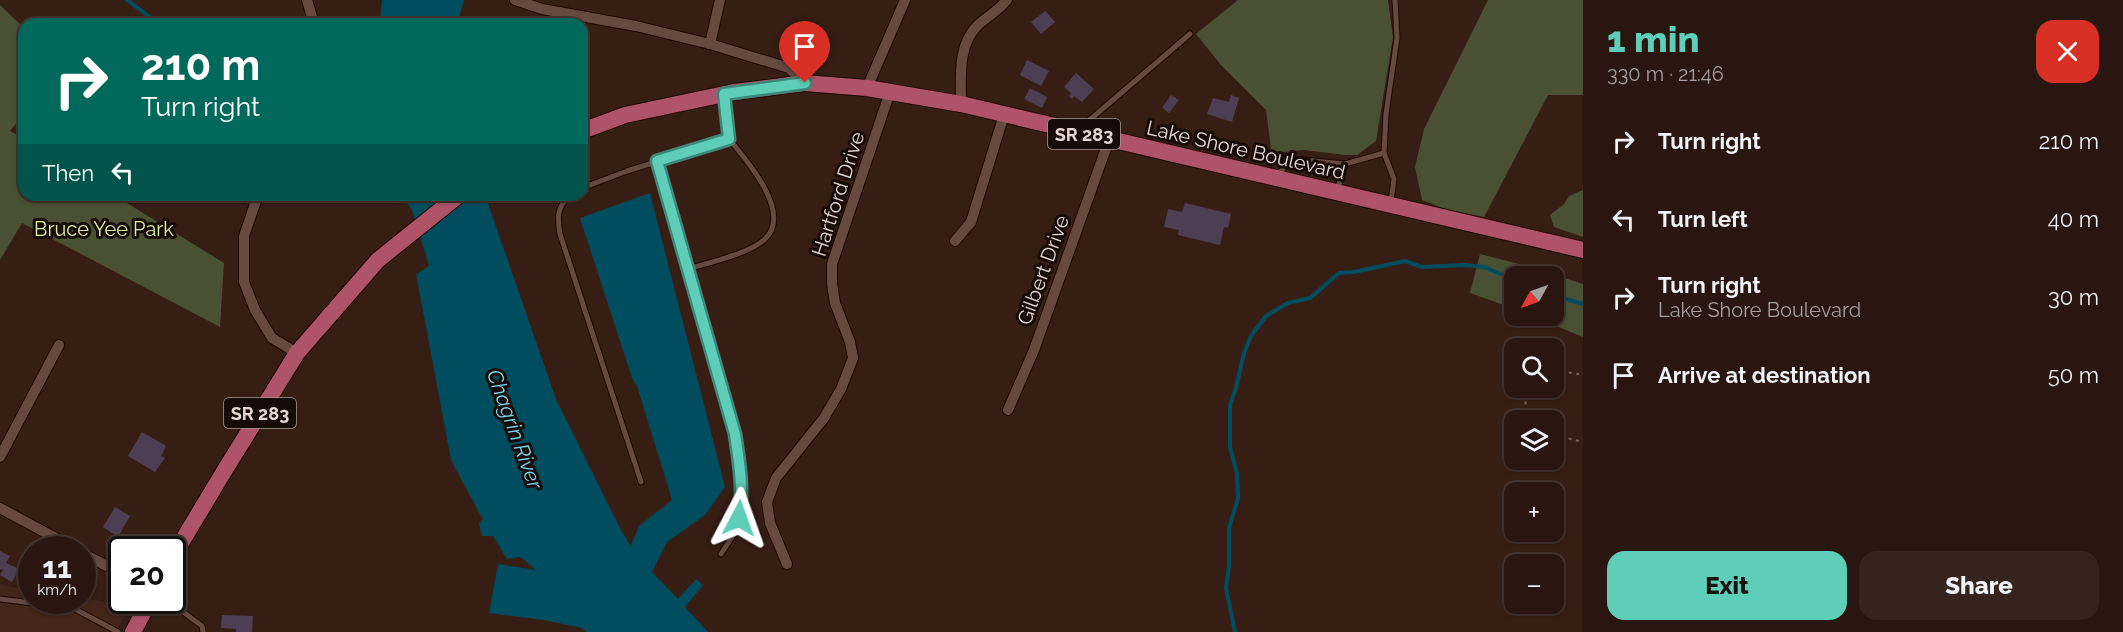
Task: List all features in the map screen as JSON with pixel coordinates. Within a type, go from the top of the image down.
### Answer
[{"type":"main road","name":"Lake Shore Boulevard","points":[[588,129],[625,115],[724,94],[805,83],[867,88],[961,104],[1583,250]]},
{"type":"main road","name":"SR 283","points":[[185,536],[297,353],[378,260],[452,201]]},
{"type":"main road","points":[[133,632],[143,614]]},
{"type":"street","points":[[307,0],[312,18]]},
{"type":"street","points":[[515,0],[542,9],[636,26],[710,44],[789,68],[805,83]]},
{"type":"street","points":[[710,44],[720,0]]},
{"type":"street","points":[[867,88],[905,0]]},
{"type":"street","points":[[961,104],[964,46],[978,25],[1007,0]]},
{"type":"street","name":"Hartford Drive","points":[[787,564],[770,523],[767,502],[776,478],[824,418],[841,389],[853,358],[850,342],[835,303],[832,264],[890,92]]},
{"type":"street","points":[[955,241],[971,222],[1004,115]]},
{"type":"street","name":"Gilbert Drive","points":[[1008,410],[1034,350],[1109,140]]},
{"type":"street","points":[[256,201],[244,236],[244,282],[255,309],[272,338],[297,353]]},
{"type":"street","points":[[0,457],[59,345]]},
{"type":"street","points":[[0,508],[51,536]]},
{"type":"lane","points":[[1391,206],[1394,179],[1384,153],[1386,114],[1396,38],[1395,0]]},
{"type":"lane","points":[[1075,132],[1190,34]]},
{"type":"lane","points":[[688,270],[752,248],[767,238],[774,224],[772,208],[764,186],[729,139],[724,94]]},
{"type":"lane","points":[[588,186],[657,161],[729,139]]},
{"type":"lane","points":[[1274,178],[1293,159],[1345,164],[1384,153]]},
{"type":"lane","points":[[657,161],[735,434],[740,464],[741,505],[736,531],[721,554]]},
{"type":"lane","points":[[1336,193],[1345,164]]},
{"type":"lane","points":[[563,201],[558,209],[560,234],[641,482]]},
{"type":"lane","points":[[43,532],[47,536]]},
{"type":"lane","points":[[0,599],[18,601]]},
{"type":"lane","points":[[84,614],[118,632]]},
{"type":"lane","points":[[186,614],[202,626],[203,632]]},
{"type":"path","points":[[1564,372],[1583,375]]},
{"type":"path","points":[[1564,437],[1583,442]]},
{"type":"shaded area","points":[[0,585],[18,588],[18,614],[96,614],[96,600],[108,603],[108,614],[126,614],[116,632],[0,632]]},
{"type":"green space","points":[[1238,0],[1388,0],[1393,37],[1376,141],[1357,155],[1304,150],[1283,152],[1272,156],[1266,110],[1221,65],[1196,34]]},
{"type":"green space","points":[[1488,0],[1583,0],[1583,95],[1548,95],[1484,217],[1448,210],[1422,200],[1415,167],[1424,129]]},
{"type":"green space","name":"Bruce Yee Park","points":[[0,5],[18,22],[18,121],[10,131],[18,136],[18,201],[124,201],[224,263],[220,327],[22,223],[0,260]]},
{"type":"green space","points":[[1583,190],[1583,237],[1554,227],[1550,215],[1564,204],[1569,196]]},
{"type":"green space","points":[[1480,254],[1527,266],[1504,266],[1504,305],[1470,293]]},
{"type":"green space","points":[[1564,278],[1583,284],[1583,337],[1556,326],[1564,326]]},
{"type":"water","points":[[382,0],[464,0],[459,18],[380,18]]},
{"type":"water","name":"Chagrin River","points":[[650,193],[725,487],[705,515],[667,542],[652,572],[678,599],[696,579],[703,585],[685,607],[708,632],[587,632],[582,628],[544,620],[489,613],[498,564],[536,570],[521,557],[507,559],[493,536],[482,536],[479,523],[483,520],[451,460],[416,274],[429,266],[412,210],[405,201],[487,201],[556,399],[631,546],[639,526],[672,500],[637,386],[632,378],[580,218]]},
{"type":"building","points":[[1045,11],[1055,22],[1041,34],[1031,22]]},
{"type":"building","points":[[1027,60],[1049,71],[1041,86],[1020,75]]},
{"type":"building","points":[[1076,73],[1094,89],[1082,102],[1074,96],[1072,99],[1069,96],[1071,93],[1064,87]]},
{"type":"building","points":[[1030,88],[1047,97],[1042,108],[1024,99]]},
{"type":"building","points":[[1171,95],[1179,100],[1169,113],[1162,108]]},
{"type":"building","points":[[1231,95],[1239,98],[1232,122],[1207,114],[1213,98],[1229,102]]},
{"type":"building","points":[[1185,203],[1231,214],[1228,228],[1224,227],[1220,245],[1178,235],[1179,230],[1164,227],[1168,209],[1182,212]]},
{"type":"building","points":[[142,432],[166,446],[161,456],[165,458],[155,472],[128,456]]},
{"type":"building","points":[[115,507],[130,516],[119,536],[103,527]]},
{"type":"building","points":[[0,551],[10,556],[6,563],[18,569],[18,571],[12,582],[0,575],[3,570],[0,569]]},
{"type":"building","points":[[222,615],[253,616],[252,632],[236,632],[236,629],[221,628]]},
{"type":"waterway","points":[[127,0],[151,18]]},
{"type":"waterway","points":[[1235,632],[1226,588],[1229,567],[1229,528],[1238,498],[1237,473],[1230,447],[1230,405],[1244,353],[1251,336],[1266,316],[1288,303],[1310,298],[1339,273],[1405,261],[1422,267],[1464,265],[1484,267],[1504,275]]},
{"type":"waterway","points":[[1564,298],[1583,304]]},
{"type":"route","points":[[739,518],[740,464],[735,434],[657,161],[729,139],[724,94],[805,83]]}]
